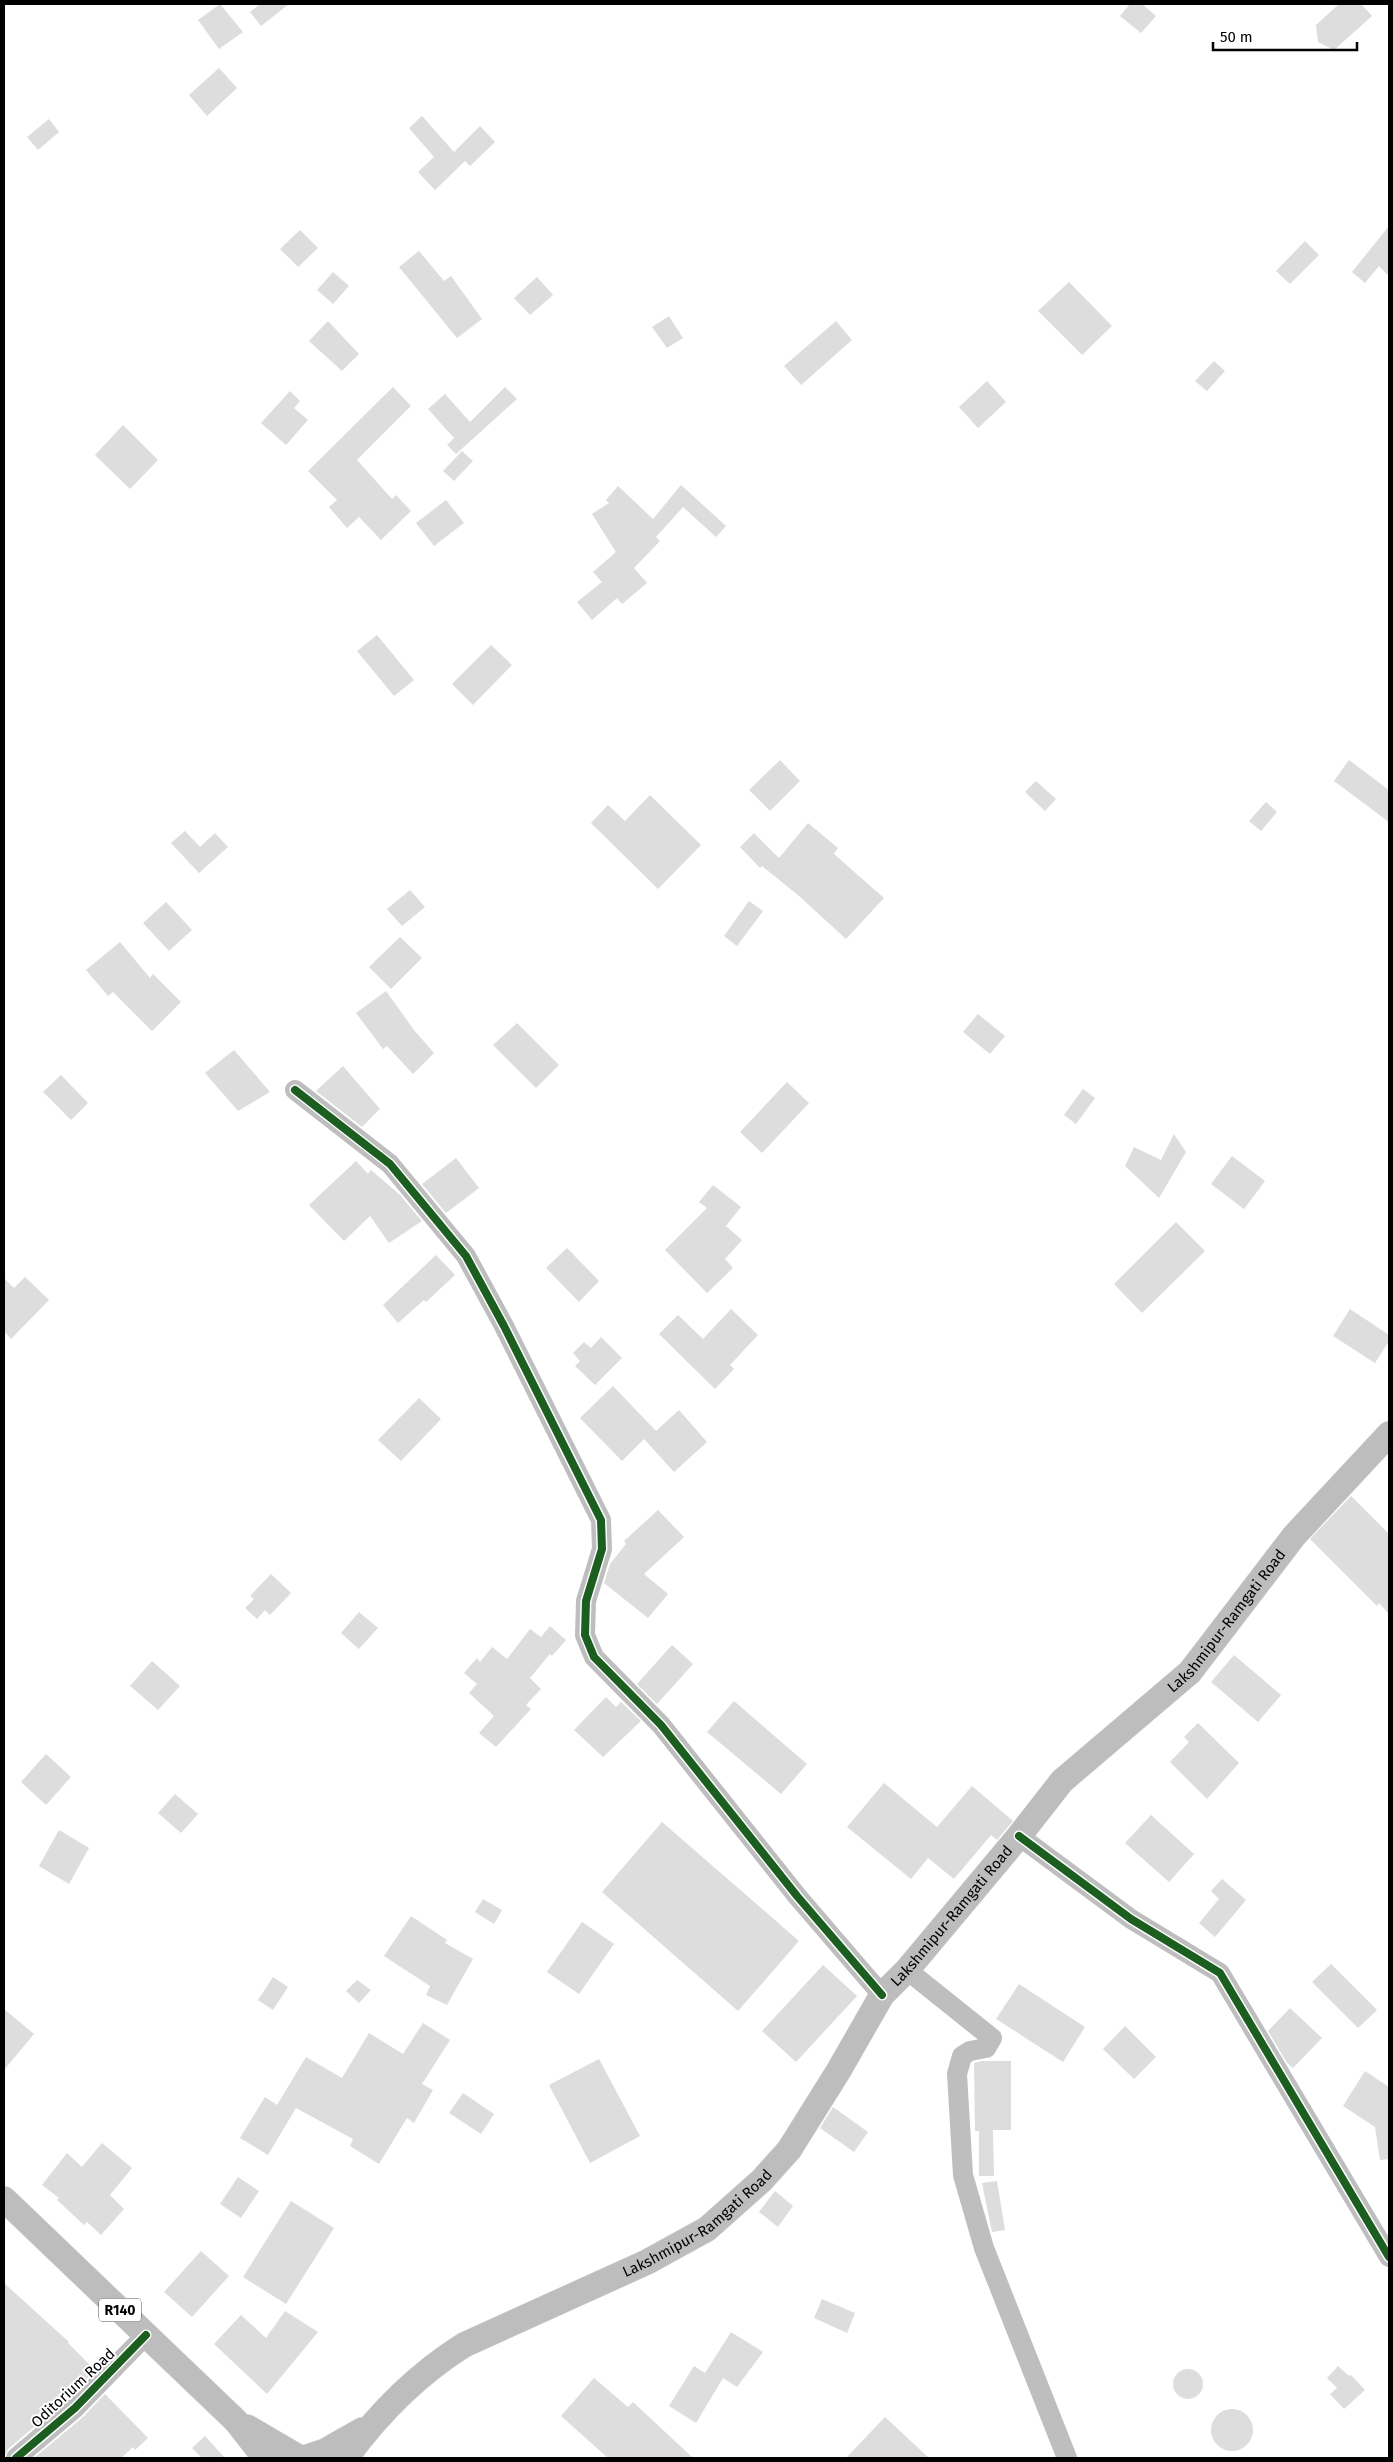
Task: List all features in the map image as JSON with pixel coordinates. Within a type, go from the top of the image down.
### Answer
[{"type":"main road","name":"Lakshmipur-Ramgati Road","points":[[346,2458],[375,2422],[410,2386],[445,2357],[464,2345],[647,2262],[707,2229],[737,2205],[788,2150],[839,2070],[882,1994],[907,1970],[1019,1836],[1062,1781],[1190,1672],[1294,1536],[1389,1434]]},
{"type":"main road","name":"R140","points":[[4,2199],[236,2421],[265,2458]]},
{"type":"main road","name":"R140","points":[[236,2421],[302,2458]]},
{"type":"main road","points":[[302,2458],[339,2444],[375,2422]]},
{"type":"street","points":[[295,1090],[390,1164],[466,1256],[504,1326],[601,1520],[602,1549],[586,1601],[584,1635],[594,1657],[661,1724],[796,1896],[882,1994]]},
{"type":"street","points":[[1019,1836],[1130,1919],[1220,1973],[1389,2258]]},
{"type":"street","points":[[907,1970],[992,2038],[986,2048],[970,2051],[962,2056],[957,2074],[963,2175],[984,2248],[1067,2458]]},
{"type":"street","name":"Oditorium Road","points":[[16,2458],[75,2408],[146,2335]]},
{"type":"building","points":[[220,4],[243,32],[219,49],[198,20]]},
{"type":"building","points":[[260,4],[289,4],[261,26],[250,12]]},
{"type":"building","points":[[1130,4],[1142,4],[1156,16],[1141,33],[1120,16]]},
{"type":"building","points":[[1339,4],[1361,4],[1372,16],[1334,50],[1318,42],[1316,25]]},
{"type":"building","points":[[219,68],[237,88],[207,116],[189,95]]},
{"type":"building","points":[[422,116],[454,152],[480,126],[495,142],[470,166],[465,161],[435,190],[418,172],[434,157],[409,128]]},
{"type":"building","points":[[49,119],[59,132],[38,150],[27,137]]},
{"type":"building","points":[[1389,226],[1389,276],[1379,266],[1365,283],[1352,272]]},
{"type":"building","points":[[300,230],[318,248],[298,267],[280,249]]},
{"type":"building","points":[[1305,241],[1319,255],[1290,284],[1276,271]]},
{"type":"building","points":[[419,251],[444,281],[451,276],[482,319],[457,338],[399,267]]},
{"type":"building","points":[[333,272],[349,286],[333,304],[317,290]]},
{"type":"building","points":[[537,277],[553,295],[530,315],[514,298]]},
{"type":"building","points":[[1069,282],[1112,326],[1082,355],[1038,311]]},
{"type":"building","points":[[669,316],[683,338],[667,348],[652,327]]},
{"type":"building","points":[[328,321],[359,354],[342,371],[309,341]]},
{"type":"building","points":[[836,321],[852,340],[801,385],[784,366]]},
{"type":"building","points":[[1214,361],[1225,371],[1207,391],[1195,381]]},
{"type":"building","points":[[987,381],[1006,402],[978,428],[959,407]]},
{"type":"building","points":[[393,387],[411,406],[357,460],[392,499],[396,495],[411,511],[381,540],[359,517],[347,528],[329,507],[337,500],[308,471]]},
{"type":"building","points":[[505,387],[517,399],[456,454],[447,445],[454,438],[428,409],[445,394],[470,422]]},
{"type":"building","points":[[290,391],[300,401],[294,408],[308,420],[286,445],[261,423]]},
{"type":"building","points":[[123,425],[158,460],[130,489],[95,455]]},
{"type":"building","points":[[462,451],[473,461],[454,481],[443,471]]},
{"type":"building","points":[[681,485],[726,526],[716,537],[683,507],[656,537],[660,541],[634,568],[647,583],[622,604],[617,598],[592,620],[577,602],[602,582],[593,572],[616,552],[592,514],[609,503],[606,500],[618,486],[653,519]]},
{"type":"building","points":[[446,500],[464,523],[434,546],[416,523]]},
{"type":"building","points":[[377,635],[414,680],[394,696],[357,651]]},
{"type":"building","points":[[491,645],[512,665],[473,705],[452,684]]},
{"type":"building","points":[[780,760],[800,781],[770,811],[749,790]]},
{"type":"building","points":[[1349,760],[1389,790],[1389,822],[1334,781]]},
{"type":"building","points":[[1036,781],[1056,799],[1045,811],[1025,792]]},
{"type":"building","points":[[650,795],[701,845],[658,889],[591,823],[608,805],[625,821]]},
{"type":"building","points":[[1266,802],[1277,812],[1261,831],[1249,821]]},
{"type":"building","points":[[808,823],[838,848],[834,854],[884,898],[846,939],[799,896],[762,866],[760,868],[740,847],[754,833],[779,858]]},
{"type":"building","points":[[185,831],[200,847],[215,833],[228,847],[199,873],[171,843]]},
{"type":"building","points":[[410,890],[425,907],[402,926],[387,909]]},
{"type":"building","points":[[749,901],[763,911],[737,946],[724,936]]},
{"type":"building","points":[[166,902],[192,930],[169,951],[143,923]]},
{"type":"building","points":[[400,937],[422,958],[391,989],[369,967]]},
{"type":"building","points":[[120,942],[150,978],[153,974],[181,1002],[152,1031],[113,992],[108,996],[86,970]]},
{"type":"building","points":[[386,991],[414,1030],[434,1053],[413,1074],[387,1046],[383,1049],[356,1013]]},
{"type":"building","points":[[978,1014],[1005,1036],[990,1054],[963,1032]]},
{"type":"building","points":[[517,1023],[559,1065],[536,1088],[493,1045]]},
{"type":"building","points":[[234,1050],[270,1092],[238,1111],[205,1073]]},
{"type":"building","points":[[343,1066],[380,1109],[362,1127],[316,1091]]},
{"type":"building","points":[[61,1075],[88,1103],[71,1120],[43,1092]]},
{"type":"building","points":[[787,1082],[809,1103],[762,1153],[740,1132]]},
{"type":"building","points":[[1083,1089],[1095,1098],[1076,1124],[1064,1115]]},
{"type":"building","points":[[1174,1134],[1186,1152],[1159,1198],[1125,1166],[1134,1147],[1161,1160]]},
{"type":"building","points":[[1232,1156],[1265,1181],[1244,1209],[1211,1184]]},
{"type":"building","points":[[456,1158],[479,1188],[446,1213],[422,1184]]},
{"type":"building","points":[[356,1161],[368,1174],[371,1170],[400,1195],[422,1221],[389,1243],[370,1216],[344,1241],[309,1205]]},
{"type":"building","points":[[713,1185],[741,1207],[726,1226],[742,1240],[725,1259],[733,1268],[707,1293],[665,1250],[707,1208],[699,1202]]},
{"type":"building","points":[[1176,1222],[1205,1251],[1142,1313],[1114,1284]]},
{"type":"building","points":[[567,1248],[599,1281],[579,1302],[546,1268]]},
{"type":"building","points":[[436,1255],[455,1275],[426,1302],[424,1300],[398,1323],[383,1305]]},
{"type":"building","points":[[25,1277],[49,1300],[11,1339],[4,1331],[4,1278],[14,1288]]},
{"type":"building","points":[[731,1309],[758,1335],[730,1365],[734,1369],[715,1389],[659,1334],[678,1315],[703,1339]]},
{"type":"building","points":[[1350,1309],[1389,1335],[1389,1341],[1375,1363],[1333,1336]]},
{"type":"building","points":[[601,1337],[622,1358],[595,1385],[575,1366],[580,1361],[573,1353],[584,1342],[591,1348]]},
{"type":"building","points":[[613,1386],[656,1431],[679,1410],[707,1442],[674,1472],[644,1439],[622,1461],[580,1418]]},
{"type":"building","points":[[419,1398],[441,1419],[401,1461],[378,1440]]},
{"type":"building","points":[[1351,1496],[1389,1534],[1389,1614],[1379,1603],[1377,1606],[1310,1539]]},
{"type":"building","points":[[658,1510],[684,1537],[644,1574],[668,1594],[648,1618],[604,1583],[610,1564],[626,1544],[624,1541]]},
{"type":"building","points":[[271,1574],[291,1593],[270,1615],[265,1610],[257,1619],[245,1608],[254,1599],[250,1596]]},
{"type":"building","points":[[359,1612],[378,1628],[359,1649],[341,1633]]},
{"type":"building","points":[[550,1626],[566,1640],[552,1656],[550,1654],[530,1678],[541,1689],[526,1705],[531,1709],[496,1747],[479,1733],[494,1716],[469,1693],[477,1684],[464,1673],[477,1658],[480,1662],[492,1647],[507,1659],[530,1629],[541,1637]]},
{"type":"building","points":[[672,1645],[693,1664],[657,1704],[637,1684]]},
{"type":"building","points":[[1234,1655],[1281,1695],[1258,1722],[1211,1682]]},
{"type":"building","points":[[152,1661],[180,1686],[158,1710],[130,1686]]},
{"type":"building","points":[[606,1697],[616,1707],[621,1702],[641,1721],[603,1757],[574,1730]]},
{"type":"building","points":[[734,1701],[807,1764],[781,1794],[707,1732]]},
{"type":"building","points":[[1198,1723],[1239,1763],[1207,1799],[1170,1762],[1189,1742],[1184,1737]]},
{"type":"building","points":[[46,1754],[71,1777],[46,1805],[21,1782]]},
{"type":"building","points":[[884,1783],[937,1827],[972,1786],[1013,1821],[997,1840],[991,1835],[954,1879],[928,1858],[911,1879],[847,1827]]},
{"type":"building","points":[[175,1794],[198,1814],[181,1833],[158,1813]]},
{"type":"building","points":[[1151,1815],[1194,1854],[1169,1882],[1125,1843]]},
{"type":"building","points":[[662,1822],[799,1941],[738,2011],[602,1892]]},
{"type":"building","points":[[59,1830],[89,1848],[69,1884],[39,1866]]},
{"type":"building","points":[[1222,1879],[1246,1900],[1215,1937],[1199,1923],[1219,1899],[1211,1891]]},
{"type":"building","points":[[483,1899],[502,1910],[494,1924],[475,1912]]},
{"type":"building","points":[[411,1916],[447,1940],[445,1943],[473,1959],[447,2005],[426,1995],[430,1986],[384,1956]]},
{"type":"building","points":[[582,1922],[614,1944],[579,1994],[547,1972]]},
{"type":"building","points":[[1331,1964],[1377,2010],[1358,2028],[1312,1982]]},
{"type":"building","points":[[823,1965],[857,1996],[796,2062],[762,2031]]},
{"type":"building","points":[[273,1977],[288,1987],[273,2010],[258,2000]]},
{"type":"building","points":[[357,1980],[371,1990],[359,2003],[346,1991]]},
{"type":"building","points":[[1019,1984],[1085,2027],[1063,2062],[996,2019]]},
{"type":"building","points":[[1290,2008],[1322,2038],[1293,2068],[1287,2063],[1268,2031]]},
{"type":"building","points":[[4,2009],[34,2034],[4,2070]]},
{"type":"building","points":[[423,2023],[450,2040],[422,2084],[433,2090],[414,2123],[407,2118],[379,2164],[350,2146],[353,2139],[296,2108],[268,2155],[240,2138],[265,2097],[277,2105],[306,2057],[342,2078],[369,2033],[403,2054]]},
{"type":"building","points":[[1125,2026],[1156,2057],[1134,2079],[1103,2049]]},
{"type":"building","points":[[599,2059],[640,2136],[590,2163],[549,2085]]},
{"type":"building","points":[[982,2061],[1011,2061],[1011,2130],[993,2130],[994,2176],[979,2176],[979,2131],[975,2131],[974,2063]]},
{"type":"building","points":[[1365,2071],[1389,2087],[1389,2159],[1380,2160],[1375,2127],[1343,2106]]},
{"type":"building","points":[[463,2093],[494,2114],[481,2134],[449,2113]]},
{"type":"building","points":[[833,2107],[868,2132],[854,2152],[820,2128]]},
{"type":"building","points":[[102,2143],[132,2168],[110,2195],[124,2209],[101,2235],[87,2222],[84,2225],[57,2200],[59,2198],[42,2185],[67,2153],[82,2167]]},
{"type":"building","points":[[238,2177],[259,2191],[241,2218],[220,2204]]},
{"type":"building","points":[[997,2181],[1005,2230],[992,2232],[982,2183]]},
{"type":"building","points":[[775,2191],[793,2206],[778,2227],[759,2212]]},
{"type":"building","points":[[291,2201],[334,2228],[286,2304],[243,2277]]},
{"type":"building","points":[[201,2251],[229,2276],[192,2317],[164,2292]]},
{"type":"building","points":[[4,2283],[69,2342],[95,2370],[67,2399],[8,2449],[4,2458]]},
{"type":"building","points":[[822,2299],[855,2313],[847,2333],[814,2318]]},
{"type":"building","points":[[285,2311],[318,2332],[267,2394],[214,2344],[241,2315],[266,2338]]},
{"type":"building","points":[[731,2332],[763,2352],[737,2387],[723,2378],[696,2423],[669,2406],[694,2366],[705,2373]]},
{"type":"building","points":[[1338,2366],[1349,2376],[1351,2375],[1365,2390],[1344,2409],[1330,2394],[1337,2388],[1327,2378]]},
{"type":"building","points":[[1188,2369],[1194,2370],[1202,2378],[1202,2390],[1194,2398],[1188,2399],[1182,2398],[1174,2390],[1173,2384],[1174,2378],[1182,2370]]},
{"type":"building","points":[[594,2378],[628,2407],[633,2402],[693,2458],[608,2458],[561,2416]]},
{"type":"building","points":[[105,2394],[148,2438],[135,2450],[133,2447],[121,2458],[34,2458],[83,2417]]},
{"type":"building","points":[[1228,2409],[1236,2409],[1247,2415],[1253,2430],[1247,2445],[1236,2451],[1228,2451],[1217,2445],[1211,2434],[1211,2426],[1217,2415]]},
{"type":"building","points":[[885,2417],[929,2458],[846,2458]]},
{"type":"building","points":[[205,2436],[225,2458],[202,2458],[192,2448]]},
{"type":"cycle path","points":[[295,1090],[390,1164],[466,1256],[504,1326],[601,1520],[602,1549],[586,1601],[585,1635],[594,1657],[661,1725],[797,1896],[882,1995]]},
{"type":"cycle path","points":[[1019,1836],[1131,1919],[1220,1973],[1389,2257]]},
{"type":"cycle path","points":[[16,2458],[75,2408],[146,2335]]}]
